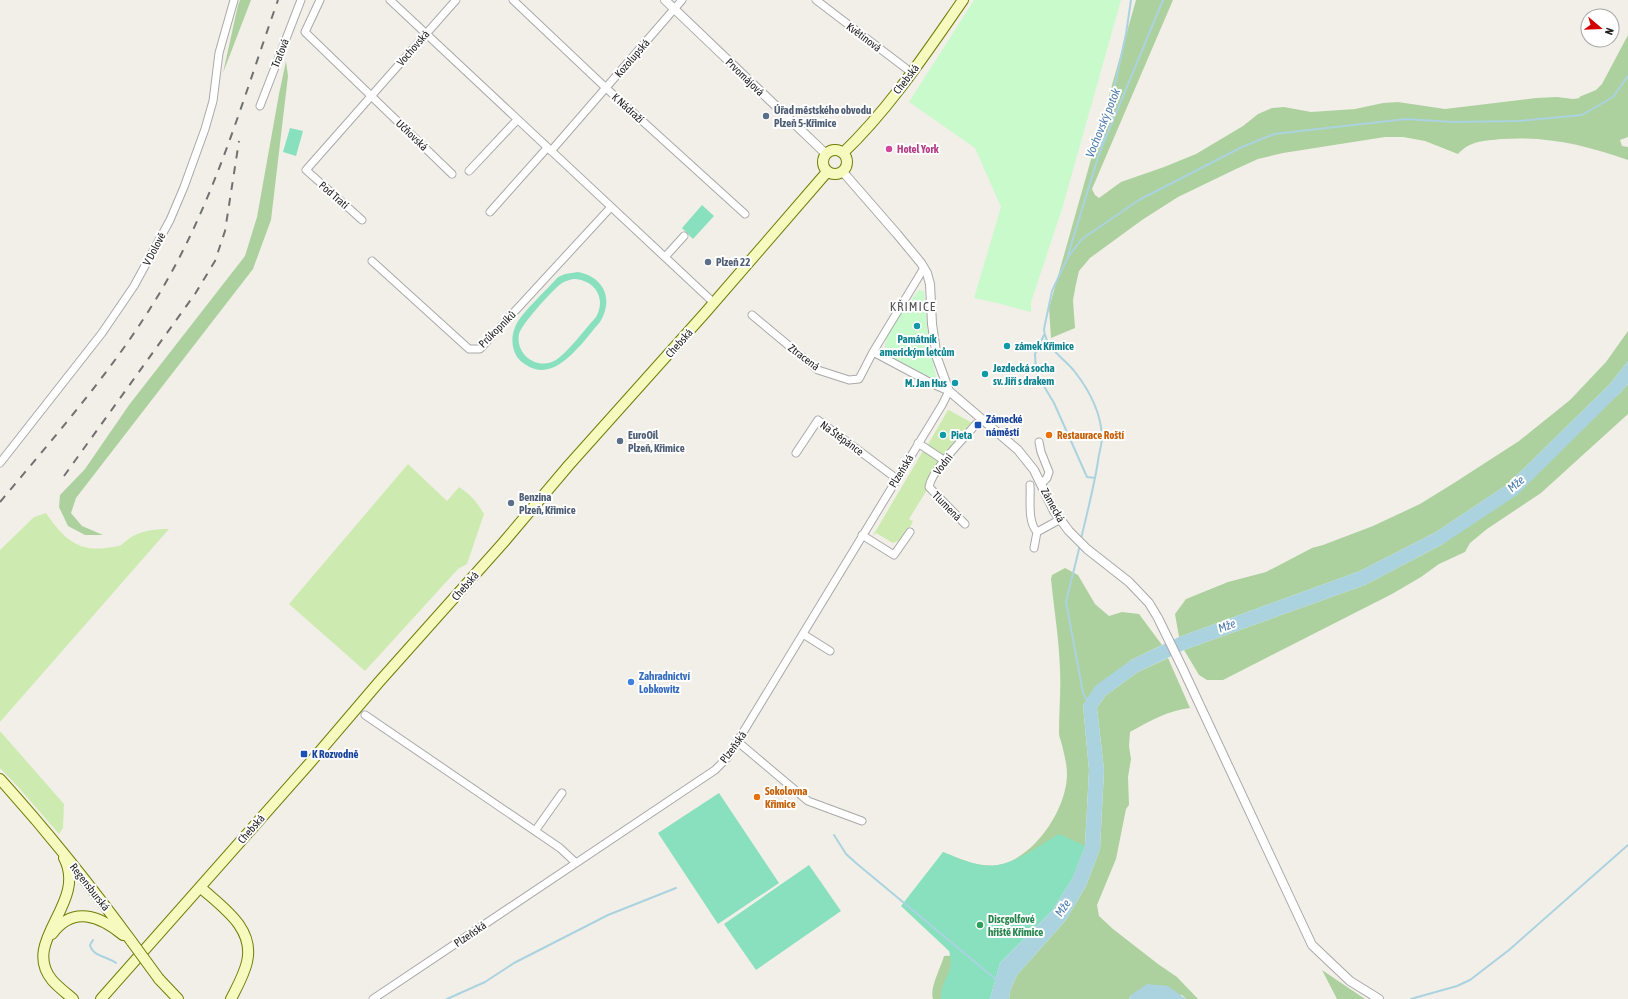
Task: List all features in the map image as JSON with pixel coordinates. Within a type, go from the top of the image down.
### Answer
[{"type":"main road","name":"Chebská","points":[[843,153],[912,73],[963,0]]},
{"type":"main road","points":[[832,150],[843,153],[847,163],[843,172],[835,174],[827,172],[823,165],[826,154],[832,150]]},
{"type":"main road","name":"Chebská","points":[[101,999],[200,888],[378,682],[503,543],[569,466],[714,303],[827,172]]},
{"type":"main road","name":"Regensburská","points":[[0,779],[52,839],[120,929]]},
{"type":"main road","points":[[52,839],[66,862],[69,873],[69,888],[65,901],[48,934],[44,950],[46,970],[52,980],[73,999]]},
{"type":"main road","points":[[200,888],[236,921],[243,930],[246,939],[248,950],[247,961],[231,999]]},
{"type":"main road","points":[[44,950],[54,931],[64,923],[74,918],[91,917],[100,920],[120,929],[132,942],[159,979],[178,999]]},
{"type":"main road","points":[[167,988],[173,999]]},
{"type":"street","name":"V Dolově","points":[[0,463],[102,333],[134,286],[163,232],[184,187],[205,129],[213,101],[219,53],[234,0]]},
{"type":"street","name":"Traťová","points":[[260,106],[301,0]]},
{"type":"street","name":"Traťová","points":[[305,32],[320,0]]},
{"type":"street","points":[[390,0],[714,303]]},
{"type":"street","name":"Vochovská","points":[[371,96],[456,0]]},
{"type":"street","name":"K Nádraží","points":[[513,0],[606,88],[745,214]]},
{"type":"street","name":"Prvomájová","points":[[664,0],[826,154]]},
{"type":"street","name":"Kozolupská","points":[[490,212],[606,88],[675,10],[682,0]]},
{"type":"street","name":"Květinová","points":[[816,0],[912,73]]},
{"type":"street","name":"Učňovská","points":[[305,32],[452,174]]},
{"type":"street","name":"Pod Tratí","points":[[362,220],[306,170],[371,96]]},
{"type":"street","points":[[469,171],[517,120]]},
{"type":"street","points":[[843,172],[922,265],[930,284],[932,324],[937,358],[949,391]]},
{"type":"street","name":"Průkopníků","points":[[372,261],[469,349],[480,349],[611,207]]},
{"type":"street","points":[[665,257],[684,236]]},
{"type":"street","points":[[922,265],[873,352],[949,391]]},
{"type":"street","name":"Ztracená","points":[[752,315],[818,370],[849,380],[859,379],[873,352]]},
{"type":"street","name":"Plzeňská","points":[[373,999],[715,770],[728,757],[942,405],[949,391]]},
{"type":"street","name":"Zámecká","points":[[949,391],[1018,450],[1029,463],[1059,520],[1068,531],[1144,596],[1158,618],[1182,667],[1312,945],[1350,981],[1378,999]]},
{"type":"street","name":"Na Štěpánce","points":[[796,452],[818,420],[897,479]]},
{"type":"street","name":"Vodní","points":[[929,487],[930,481],[976,424]]},
{"type":"street","points":[[1040,442],[1041,452],[1050,472],[1041,484]]},
{"type":"street","points":[[918,443],[945,461]]},
{"type":"street","points":[[1030,485],[1033,527],[1037,532],[1034,548]]},
{"type":"street","name":"Tlumená","points":[[929,487],[965,524]]},
{"type":"street","points":[[1037,532],[1059,520]]},
{"type":"street","points":[[862,535],[894,554],[910,532]]},
{"type":"street","points":[[803,634],[830,651]]},
{"type":"street","points":[[365,715],[560,848],[576,863]]},
{"type":"street","points":[[738,742],[808,801],[862,821]]},
{"type":"street","points":[[535,831],[562,793]]},
{"type":"green space","points":[[240,0],[251,0],[223,73],[238,5]]},
{"type":"green space","points":[[974,0],[1121,0],[1062,209],[1031,302],[1031,312],[974,298],[1001,207],[975,148],[909,102]]},
{"type":"green space","points":[[1136,0],[1173,0],[1092,189],[1095,195],[1099,198],[1121,182],[1196,154],[1243,126],[1258,114],[1272,108],[1284,107],[1311,112],[1355,109],[1383,103],[1398,102],[1445,109],[1536,98],[1580,98],[1579,97],[1596,90],[1602,84],[1628,35],[1628,137],[1620,140],[1622,146],[1628,147],[1628,160],[1597,150],[1551,140],[1519,138],[1484,141],[1468,146],[1458,154],[1425,141],[1403,137],[1385,137],[1283,153],[1258,159],[1178,197],[1142,220],[1090,258],[1079,271],[1076,284],[1073,300],[1075,328],[1051,338],[1049,308]]},
{"type":"green space","points":[[286,61],[288,76],[271,220],[253,269],[76,498],[71,513],[82,526],[103,535],[85,535],[68,526],[59,507],[60,495],[85,469],[129,405],[245,256],[257,217]]},
{"type":"green space","points":[[290,128],[303,131],[296,156],[283,152]]},
{"type":"green space","points":[[702,205],[714,216],[693,239],[682,228]]},
{"type":"green space","points":[[578,272],[587,275],[600,284],[606,297],[604,313],[600,322],[587,338],[563,362],[545,370],[532,368],[521,361],[515,353],[512,341],[514,329],[529,307],[558,277],[565,274]],"holes":[[[573,279],[587,282],[592,286],[599,297],[599,310],[596,317],[571,346],[556,360],[542,364],[529,359],[524,354],[519,342],[519,334],[521,329],[538,307],[563,282]]]},
{"type":"green space","points":[[919,290],[924,291],[928,337],[937,382],[891,358],[886,353],[885,346],[891,329]]},
{"type":"green space","points":[[1628,331],[1628,361],[1610,384],[1508,484],[1436,532],[1360,571],[1179,637],[1175,614],[1186,599],[1228,582],[1266,572],[1312,548],[1373,526],[1420,504],[1519,441],[1570,400],[1606,362]]},
{"type":"green space","points":[[1628,384],[1628,414],[1541,493],[1487,529],[1470,543],[1465,552],[1439,564],[1421,577],[1392,594],[1223,680],[1207,680],[1199,675],[1184,650],[1365,585],[1443,544],[1620,393]]},
{"type":"green space","points":[[948,410],[974,424],[944,456],[927,446]]},
{"type":"green space","points":[[923,451],[938,459],[939,462],[927,490],[909,519],[913,521],[905,538],[893,543],[876,533],[872,537]]},
{"type":"green space","points":[[408,464],[447,501],[459,487],[473,499],[484,514],[467,564],[458,569],[365,671],[289,604]]},
{"type":"green space","points":[[46,513],[58,529],[71,541],[78,545],[95,549],[121,545],[142,532],[169,529],[0,722],[0,550],[34,517]]},
{"type":"green space","points":[[1065,568],[1078,575],[1095,604],[1109,616],[1122,612],[1139,614],[1162,645],[1131,660],[1083,705],[1089,770],[1085,846],[1072,879],[936,926],[943,852],[970,862],[991,866],[1011,861],[1036,843],[1055,817],[1061,802],[1066,788],[1067,770],[1059,734],[1060,685],[1058,635],[1051,579],[1052,575]]},
{"type":"green space","points":[[1168,658],[1190,708],[1174,711],[1130,732],[1129,746],[1131,759],[1128,777],[1129,805],[1126,809],[1116,859],[1097,905],[1099,916],[1113,929],[1177,977],[1198,999],[1186,999],[1182,995],[1131,995],[1129,999],[1009,999],[1010,991],[1017,975],[1066,920],[1086,886],[1100,849],[1104,770],[1097,708],[1105,696],[1138,672]]},
{"type":"green space","points":[[0,731],[64,804],[63,828],[59,834],[0,768]]},
{"type":"green space","points":[[719,793],[779,883],[718,924],[658,833]]},
{"type":"green space","name":"Discgolfové hřiště Křimice","points":[[1059,834],[1085,846],[1072,879],[1052,911],[1000,963],[990,999],[941,999],[941,992],[951,964],[949,951],[901,906],[943,852],[962,860],[991,866],[1012,861],[1032,851]]},
{"type":"green space","points":[[809,865],[841,911],[756,970],[724,924]]},
{"type":"green space","points":[[959,955],[990,999],[933,999],[932,995],[934,984],[944,956]]},
{"type":"green space","points":[[1322,970],[1365,999],[1337,999]]},
{"type":"water","name":"Mže","points":[[1628,361],[1628,384],[1517,495],[1443,544],[1365,585],[1184,650],[1138,672],[1105,696],[1097,708],[1104,770],[1100,849],[1086,886],[1066,920],[1017,975],[1010,991],[1009,999],[990,999],[1000,963],[1052,911],[1072,879],[1085,846],[1089,770],[1083,705],[1095,686],[1131,660],[1179,637],[1360,571],[1436,532],[1508,484],[1610,384]]},
{"type":"water","points":[[1147,984],[1168,986],[1186,999],[1129,999],[1131,995]]},
{"type":"waterway","points":[[1101,148],[1126,34],[1131,0]]},
{"type":"waterway","name":"Vochovský potok","points":[[1068,255],[1099,154],[1163,0]]},
{"type":"waterway","points":[[1081,539],[1101,446],[1101,428],[1097,411],[1085,386],[1071,367],[1051,347],[1045,336],[1044,329],[1052,291],[1068,257],[1082,239],[1139,200],[1242,147],[1274,134],[1406,119],[1452,122],[1520,121],[1582,115],[1613,97],[1628,76]]},
{"type":"waterway","points":[[1044,335],[1035,354],[1036,373],[1054,403],[1087,477],[1095,478]]},
{"type":"waterway","points":[[1080,545],[1066,602],[1083,693],[1087,701]]},
{"type":"waterway","points":[[834,835],[846,854],[996,981]]},
{"type":"waterway","points":[[1411,999],[1457,986],[1470,980],[1509,950],[1628,845]]},
{"type":"waterway","points":[[447,999],[485,982],[514,963],[608,915],[676,888]]},
{"type":"waterway","points":[[93,940],[90,945],[94,952],[116,963]]},
{"type":"railway","points":[[0,502],[112,364],[152,306],[170,275],[187,242],[217,175],[278,0]]},
{"type":"railway","points":[[64,476],[195,294],[215,261],[225,231],[239,141]]},
{"type":"place","name":"Úřad městského obvodu Plzeň 5-Křimice","points":[[766,116]]},
{"type":"place","name":"Hotel York","points":[[889,149]]},
{"type":"place","name":"Plzeň 22","points":[[708,262]]},
{"type":"place","name":"Památník americkým letcům","points":[[917,326]]},
{"type":"place","name":"zámek Křimice","points":[[1007,346]]},
{"type":"place","name":"Jezdecká socha sv. Jiří s drakem","points":[[985,374]]},
{"type":"place","name":"M. Jan Hus","points":[[955,383]]},
{"type":"place","name":"Zámecké náměstí","points":[[978,425]]},
{"type":"place","name":"Pieta","points":[[943,435]]},
{"type":"place","name":"Restaurace Roští","points":[[1049,435]]},
{"type":"place","name":"EuroOil Plzeň, Křimice","points":[[620,441]]},
{"type":"place","name":"Benzina Plzeň, Křimice","points":[[511,503]]},
{"type":"place","name":"Zahradnictví Lobkowitz","points":[[631,682]]},
{"type":"place","name":"K Rozvodně","points":[[304,754]]},
{"type":"place","name":"Sokolovna Křimice","points":[[757,797]]},
{"type":"place","name":"Discgolfové hřiště Křimice","points":[[980,925]]},
{"type":"district","name":"KŘIMICE","points":[[913,306]]}]
